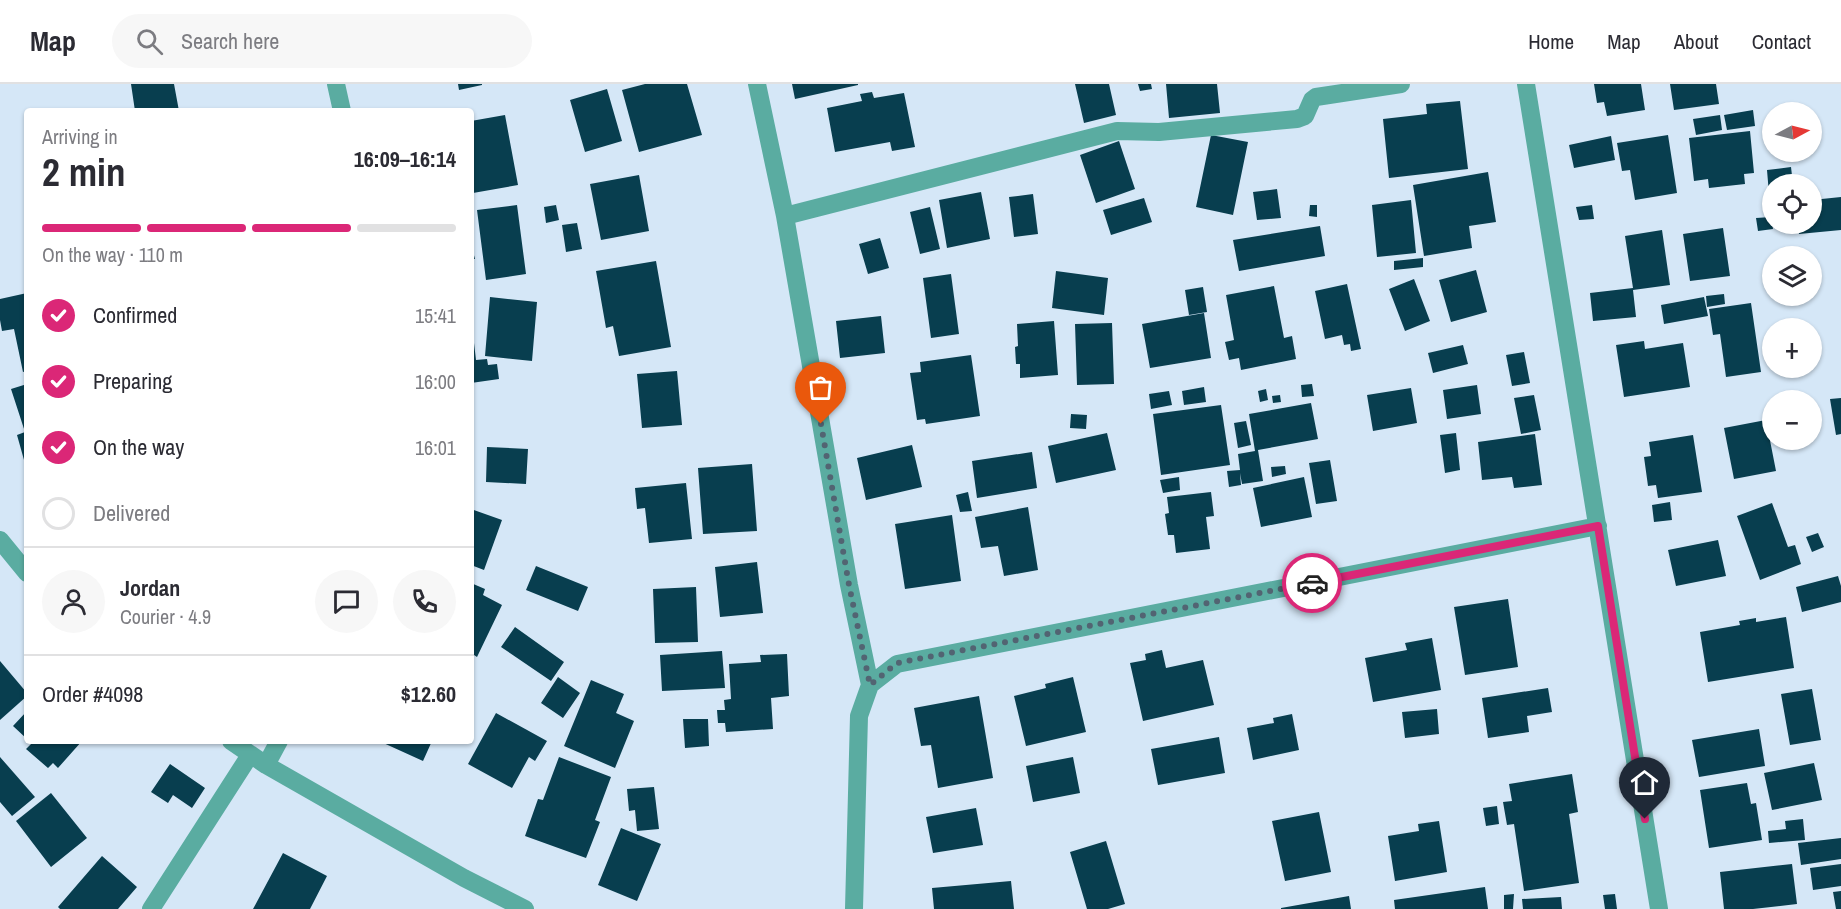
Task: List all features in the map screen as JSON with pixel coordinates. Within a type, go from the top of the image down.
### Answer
[{"type":"street","points":[[336,84],[341,108]]},
{"type":"street","points":[[757,84],[785,216],[849,585],[870,685]]},
{"type":"street","points":[[785,216],[1117,131],[1159,132],[1297,119],[1305,116],[1311,100],[1316,97],[1401,84]]},
{"type":"street","points":[[1526,84],[1659,909]]},
{"type":"street","points":[[854,909],[859,716],[870,685],[897,663],[1598,526]]},
{"type":"street","points":[[0,540],[24,569]]},
{"type":"street","points":[[235,744],[266,765],[464,878],[525,909]]},
{"type":"street","points":[[266,765],[277,744]]},
{"type":"street","points":[[151,909],[250,754]]},
{"type":"building","points":[[131,84],[174,84],[178,108],[135,108]]},
{"type":"building","points":[[458,84],[482,84],[482,85],[459,90]]},
{"type":"building","points":[[645,84],[687,84],[702,135],[639,152],[622,90]]},
{"type":"building","points":[[792,84],[858,84],[858,85],[795,99]]},
{"type":"building","points":[[1075,84],[1109,84],[1116,115],[1084,123]]},
{"type":"building","points":[[1138,84],[1151,84],[1152,89],[1140,91]]},
{"type":"building","points":[[1166,84],[1217,84],[1220,113],[1169,118]]},
{"type":"building","points":[[1594,84],[1641,84],[1645,110],[1607,116],[1604,102],[1597,103]]},
{"type":"building","points":[[1670,84],[1716,84],[1719,104],[1674,110]]},
{"type":"building","points":[[607,89],[622,141],[585,152],[570,100]]},
{"type":"building","points":[[872,92],[874,98],[904,93],[915,147],[892,151],[890,142],[835,152],[827,108],[862,101],[860,94]]},
{"type":"building","points":[[1460,101],[1468,169],[1389,178],[1383,119],[1427,114],[1426,104]]},
{"type":"building","points":[[1753,110],[1755,126],[1727,130],[1724,115]]},
{"type":"building","points":[[505,115],[518,185],[474,193],[474,120]]},
{"type":"building","points":[[1720,115],[1722,130],[1696,135],[1693,119]]},
{"type":"building","points":[[1750,131],[1754,173],[1744,174],[1745,184],[1709,188],[1708,179],[1694,181],[1689,138]]},
{"type":"building","points":[[1211,135],[1248,142],[1233,215],[1196,207]]},
{"type":"building","points":[[1668,135],[1677,193],[1635,200],[1630,170],[1622,171],[1617,143]]},
{"type":"building","points":[[1611,136],[1615,160],[1574,168],[1569,145]]},
{"type":"building","points":[[1119,141],[1135,189],[1096,203],[1080,155]]},
{"type":"building","points":[[1791,167],[1792,174],[1767,174],[1767,170]]},
{"type":"building","points":[[1488,172],[1496,222],[1469,226],[1472,248],[1424,256],[1413,185]]},
{"type":"building","points":[[639,175],[649,231],[601,240],[590,184]]},
{"type":"building","points":[[1277,189],[1281,218],[1257,220],[1253,192]]},
{"type":"building","points":[[981,192],[990,239],[947,248],[939,200]]},
{"type":"building","points":[[1033,194],[1038,234],[1014,237],[1009,197]]},
{"type":"building","points":[[1841,197],[1841,230],[1822,232],[1822,199]]},
{"type":"building","points":[[1144,198],[1152,222],[1111,235],[1103,210]]},
{"type":"building","points":[[1411,200],[1416,253],[1377,257],[1372,205]]},
{"type":"building","points":[[517,205],[526,274],[486,280],[477,210]]},
{"type":"building","points":[[556,205],[559,220],[546,223],[544,207]]},
{"type":"building","points":[[1310,205],[1317,205],[1317,217],[1309,216]]},
{"type":"building","points":[[1592,205],[1594,219],[1579,220],[1576,207]]},
{"type":"building","points":[[930,207],[940,249],[920,254],[910,212]]},
{"type":"building","points":[[1756,218],[1762,218],[1762,230],[1758,231]]},
{"type":"building","points":[[577,223],[582,249],[566,252],[562,225]]},
{"type":"building","points":[[1320,226],[1325,256],[1239,271],[1233,240]]},
{"type":"building","points":[[1723,228],[1730,276],[1690,281],[1683,234]]},
{"type":"building","points":[[1662,230],[1670,285],[1633,290],[1636,317],[1593,321],[1590,293],[1633,288],[1625,236]]},
{"type":"building","points":[[880,238],[889,268],[868,274],[859,244]]},
{"type":"building","points":[[1423,258],[1423,267],[1394,270],[1394,261]]},
{"type":"building","points":[[656,261],[671,347],[619,356],[613,326],[606,328],[596,271]]},
{"type":"building","points":[[1476,270],[1487,312],[1451,322],[1439,280]]},
{"type":"building","points":[[1056,271],[1108,278],[1104,315],[1052,308]]},
{"type":"building","points":[[951,274],[959,334],[931,338],[923,278]]},
{"type":"building","points":[[1414,279],[1430,321],[1405,331],[1389,289]]},
{"type":"building","points":[[1347,284],[1361,349],[1351,351],[1350,344],[1344,345],[1342,335],[1325,339],[1315,291]]},
{"type":"building","points":[[1274,286],[1284,338],[1292,336],[1296,359],[1241,370],[1239,358],[1229,360],[1225,342],[1234,340],[1226,295]]},
{"type":"building","points":[[1203,287],[1207,312],[1189,315],[1185,290]]},
{"type":"building","points":[[24,294],[24,372],[14,329],[2,331],[0,299]]},
{"type":"building","points":[[1724,294],[1725,304],[1707,307],[1706,296]]},
{"type":"building","points":[[490,297],[537,302],[532,361],[485,356]]},
{"type":"building","points":[[1704,297],[1708,316],[1664,324],[1661,305]]},
{"type":"building","points":[[1751,303],[1761,372],[1726,377],[1720,334],[1713,335],[1709,309]]},
{"type":"building","points":[[1204,313],[1211,358],[1150,368],[1142,324]]},
{"type":"building","points":[[881,316],[885,353],[840,358],[836,321]]},
{"type":"building","points":[[1054,321],[1058,375],[1020,378],[1020,364],[1016,364],[1015,347],[1018,346],[1017,324]]},
{"type":"building","points":[[1112,323],[1114,384],[1077,385],[1075,324]]},
{"type":"building","points":[[1644,341],[1645,349],[1683,343],[1690,387],[1624,397],[1616,345]]},
{"type":"building","points":[[474,343],[476,360],[487,359],[488,365],[497,364],[499,379],[474,383]]},
{"type":"building","points":[[1463,345],[1468,364],[1433,373],[1428,353]]},
{"type":"building","points":[[1524,352],[1530,383],[1512,386],[1506,355]]},
{"type":"building","points":[[971,355],[980,416],[926,424],[925,419],[917,420],[910,373],[921,372],[920,362]]},
{"type":"building","points":[[677,371],[682,425],[642,428],[637,374]]},
{"type":"building","points":[[1312,384],[1314,396],[1302,397],[1301,385]]},
{"type":"building","points":[[24,385],[24,429],[11,389]]},
{"type":"building","points":[[1477,385],[1481,414],[1447,419],[1443,390]]},
{"type":"building","points":[[1204,387],[1206,402],[1184,405],[1182,391]]},
{"type":"building","points":[[1411,388],[1417,423],[1373,431],[1367,395]]},
{"type":"building","points":[[1266,389],[1268,400],[1260,402],[1258,391]]},
{"type":"building","points":[[1169,391],[1172,405],[1151,409],[1149,394]]},
{"type":"building","points":[[1280,395],[1281,402],[1273,403],[1272,396]]},
{"type":"building","points":[[1534,395],[1541,430],[1521,434],[1514,398]]},
{"type":"building","points":[[1841,398],[1841,434],[1836,435],[1830,399]]},
{"type":"building","points":[[1311,403],[1318,439],[1258,450],[1263,481],[1242,484],[1240,473],[1241,485],[1229,487],[1227,471],[1240,470],[1238,454],[1255,451],[1249,414]]},
{"type":"building","points":[[1221,405],[1230,465],[1161,475],[1153,414]]},
{"type":"building","points":[[1071,414],[1087,415],[1086,429],[1070,428]]},
{"type":"building","points":[[1246,421],[1251,445],[1238,448],[1234,423]]},
{"type":"building","points":[[1762,421],[1762,450],[1772,450],[1776,471],[1734,479],[1724,428]]},
{"type":"building","points":[[24,432],[24,460],[17,435]]},
{"type":"building","points":[[1107,433],[1116,470],[1056,483],[1048,446]]},
{"type":"building","points":[[1456,433],[1460,470],[1445,473],[1440,435]]},
{"type":"building","points":[[1535,434],[1542,485],[1514,488],[1512,477],[1482,480],[1478,442]]},
{"type":"building","points":[[1693,435],[1702,492],[1658,498],[1656,485],[1648,486],[1644,457],[1651,456],[1649,442]]},
{"type":"building","points":[[912,445],[922,487],[866,500],[857,458]]},
{"type":"building","points":[[487,447],[528,449],[526,484],[486,482]]},
{"type":"building","points":[[1032,452],[1037,488],[977,498],[972,461]]},
{"type":"building","points":[[1330,460],[1337,501],[1316,504],[1309,463]]},
{"type":"building","points":[[752,464],[757,531],[703,534],[698,468]]},
{"type":"building","points":[[1285,466],[1286,474],[1272,477],[1271,467]]},
{"type":"building","points":[[1179,477],[1180,490],[1163,493],[1160,480]]},
{"type":"building","points":[[1304,477],[1312,517],[1261,527],[1253,488]]},
{"type":"building","points":[[686,483],[692,539],[649,543],[645,508],[637,509],[635,488]]},
{"type":"building","points":[[968,492],[972,511],[960,512],[956,495]]},
{"type":"building","points":[[1211,492],[1214,516],[1206,517],[1210,549],[1176,553],[1174,535],[1168,535],[1165,514],[1169,513],[1167,497]]},
{"type":"building","points":[[1670,502],[1672,520],[1654,522],[1652,505]]},
{"type":"building","points":[[1772,503],[1788,547],[1795,545],[1801,564],[1760,580],[1737,516]]},
{"type":"building","points":[[1028,507],[1038,570],[1004,576],[998,546],[981,548],[975,517]]},
{"type":"building","points":[[474,510],[502,520],[484,570],[474,566]]},
{"type":"building","points":[[952,515],[961,581],[905,589],[895,524]]},
{"type":"building","points":[[1818,533],[1824,547],[1812,552],[1806,537]]},
{"type":"building","points":[[1718,540],[1726,576],[1676,586],[1668,550]]},
{"type":"building","points":[[757,562],[763,613],[720,617],[715,567]]},
{"type":"building","points":[[536,566],[588,587],[578,611],[526,590]]},
{"type":"building","points":[[1838,576],[1841,586],[1841,602],[1802,612],[1796,587]]},
{"type":"building","points":[[474,584],[485,589],[483,595],[502,605],[477,657],[474,655]]},
{"type":"building","points":[[696,587],[698,642],[655,643],[653,589]]},
{"type":"building","points":[[1508,599],[1518,667],[1465,675],[1454,607]]},
{"type":"building","points":[[1786,617],[1794,668],[1708,682],[1700,632],[1740,625],[1739,621],[1756,618],[1756,622]]},
{"type":"building","points":[[515,627],[564,662],[551,681],[501,647]]},
{"type":"building","points":[[1432,638],[1441,690],[1373,702],[1365,658],[1407,650],[1405,643]]},
{"type":"building","points":[[1162,650],[1166,668],[1203,660],[1214,705],[1143,721],[1130,663],[1146,660],[1145,654]]},
{"type":"building","points":[[722,651],[725,688],[662,691],[660,655]]},
{"type":"building","points":[[787,654],[789,696],[771,698],[773,729],[726,732],[725,723],[718,723],[717,710],[725,710],[724,700],[731,699],[729,664],[761,662],[760,655]]},
{"type":"building","points":[[0,661],[24,689],[24,699],[0,720]]},
{"type":"building","points":[[558,677],[580,693],[563,718],[541,703]]},
{"type":"building","points":[[1073,677],[1086,732],[1026,746],[1014,696],[1046,688],[1045,684]]},
{"type":"building","points":[[591,680],[624,694],[616,713],[634,721],[615,768],[564,746]]},
{"type":"building","points":[[1548,688],[1552,712],[1527,716],[1529,732],[1488,738],[1482,698]]},
{"type":"building","points":[[1812,689],[1821,740],[1790,745],[1781,694]]},
{"type":"building","points":[[979,696],[993,778],[938,788],[931,745],[921,746],[914,708]]},
{"type":"building","points":[[1437,709],[1439,734],[1405,738],[1402,712]]},
{"type":"building","points":[[496,713],[547,741],[535,761],[529,757],[512,788],[468,764]]},
{"type":"building","points":[[24,714],[24,736],[13,726]]},
{"type":"building","points":[[1292,714],[1299,750],[1253,760],[1247,728],[1274,723],[1273,718]]},
{"type":"building","points":[[683,719],[708,719],[709,746],[685,748]]},
{"type":"building","points":[[1759,729],[1765,766],[1699,777],[1692,740]]},
{"type":"building","points":[[1219,737],[1225,773],[1158,785],[1151,749]]},
{"type":"building","points":[[31,744],[79,744],[58,768],[53,763],[48,768],[26,749]]},
{"type":"building","points":[[386,744],[431,744],[423,761]]},
{"type":"building","points":[[0,757],[35,797],[12,816],[0,802]]},
{"type":"building","points":[[559,757],[611,777],[595,820],[600,822],[586,858],[525,836],[538,799],[543,800]]},
{"type":"building","points":[[1073,757],[1080,793],[1033,802],[1026,766]]},
{"type":"building","points":[[1814,763],[1822,800],[1772,810],[1764,773]]},
{"type":"building","points":[[170,764],[205,788],[192,808],[173,795],[168,803],[151,792]]},
{"type":"building","points":[[1572,774],[1578,812],[1569,814],[1579,883],[1524,891],[1514,824],[1507,825],[1503,802],[1512,801],[1509,784]]},
{"type":"building","points":[[1747,783],[1751,804],[1756,803],[1762,840],[1709,848],[1700,790]]},
{"type":"building","points":[[654,787],[659,829],[637,831],[635,810],[629,811],[627,789]]},
{"type":"building","points":[[51,793],[87,838],[51,867],[16,821]]},
{"type":"building","points":[[1497,806],[1499,824],[1486,826],[1483,808]]},
{"type":"building","points":[[976,808],[983,845],[933,853],[926,817]]},
{"type":"building","points":[[1319,812],[1331,872],[1285,881],[1272,821]]},
{"type":"building","points":[[1803,819],[1805,840],[1769,843],[1768,831],[1786,829],[1785,821]]},
{"type":"building","points":[[1439,821],[1447,872],[1395,881],[1388,836],[1419,831],[1418,824]]},
{"type":"building","points":[[621,828],[661,844],[637,901],[598,885]]},
{"type":"building","points":[[1841,838],[1841,859],[1801,865],[1798,843]]},
{"type":"building","points":[[1106,841],[1125,904],[1108,909],[1087,909],[1070,852]]},
{"type":"building","points":[[283,853],[327,876],[310,909],[253,909]]},
{"type":"building","points":[[102,856],[137,887],[118,909],[60,909],[58,907]]},
{"type":"building","points":[[1792,864],[1797,904],[1753,909],[1724,909],[1720,872]]},
{"type":"building","points":[[1841,864],[1841,886],[1813,890],[1810,868]]},
{"type":"building","points":[[1011,881],[1014,909],[934,909],[932,888]]},
{"type":"building","points":[[1485,887],[1488,909],[1395,909],[1394,900]]},
{"type":"building","points":[[1841,891],[1841,909],[1836,909],[1833,892]]},
{"type":"building","points":[[1514,894],[1513,909],[1504,909],[1504,895]]},
{"type":"building","points":[[1615,894],[1617,909],[1605,909],[1603,895]]},
{"type":"building","points":[[1349,896],[1351,909],[1281,909],[1281,908]]},
{"type":"building","points":[[1561,897],[1562,909],[1523,909],[1522,899]]},
{"type":"way so far","points":[[821,424],[849,585],[870,685],[897,663],[1312,583]]},
{"type":"route","points":[[1312,583],[1598,526],[1645,819]]}]
